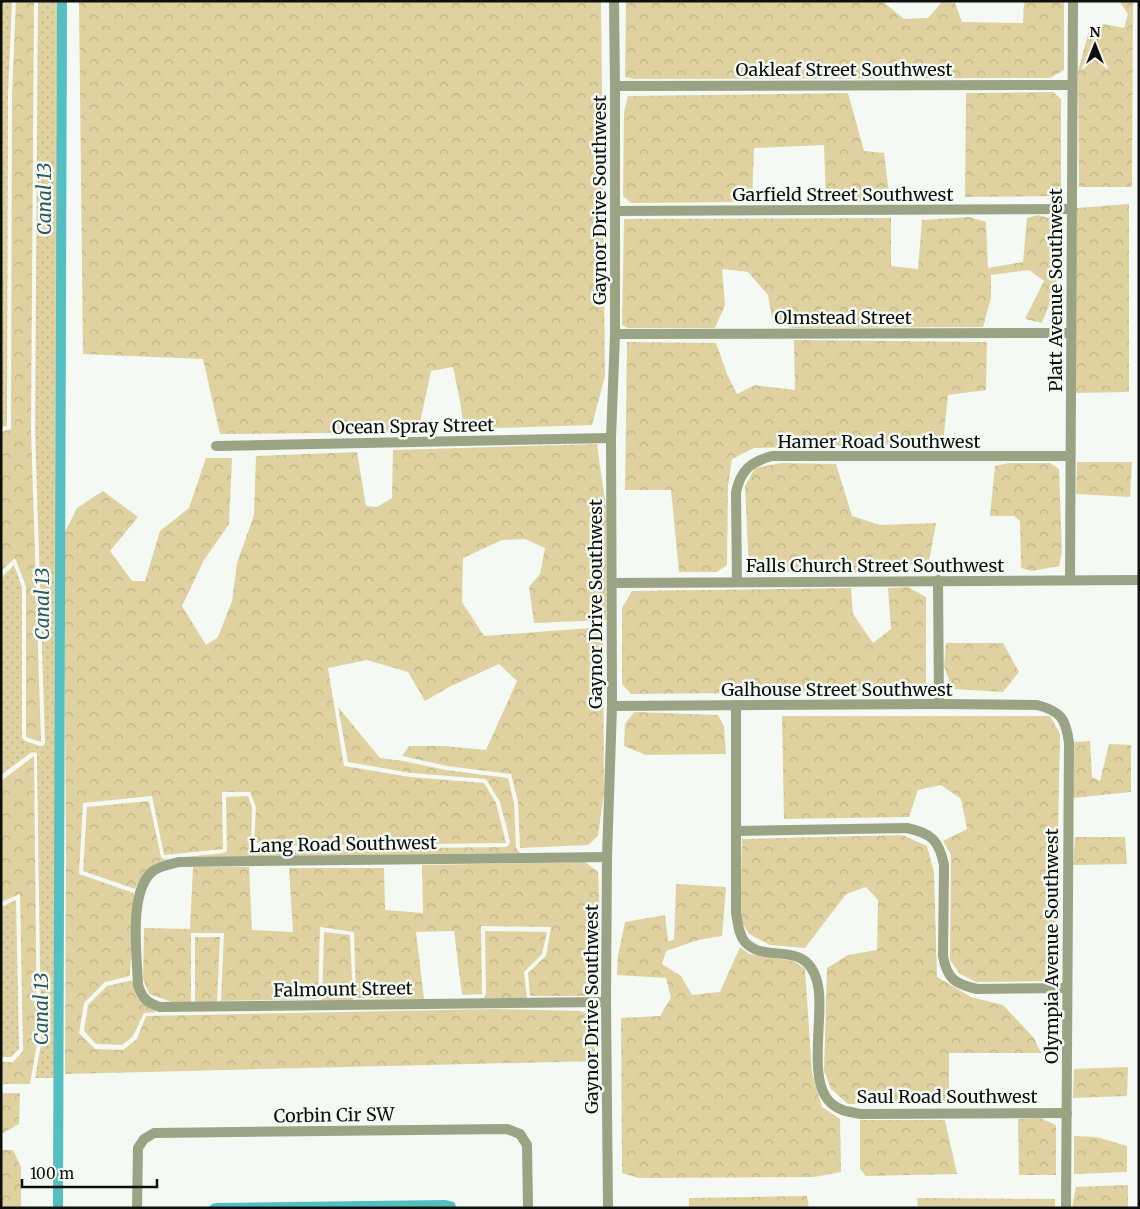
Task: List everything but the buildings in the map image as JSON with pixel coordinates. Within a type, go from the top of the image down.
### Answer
[{"type":"street","name":"Gaynor Drive Southwest","points":[[608,1208],[606,1002],[607,857],[612,706],[611,438],[615,334],[614,1]]},
{"type":"street","name":"Platt Avenue Southwest","points":[[1070,580],[1073,1]]},
{"type":"street","name":"Oakleaf Street Southwest","points":[[615,86],[1072,85]]},
{"type":"street","name":"Garfield Street Southwest","points":[[615,211],[1072,209]]},
{"type":"street","name":"Olmstead Street","points":[[615,334],[1071,333]]},
{"type":"street","name":"Ocean Spray Street","points":[[216,446],[611,438]]},
{"type":"street","name":"Hamer Road Southwest","points":[[737,582],[736,492],[746,468],[758,460],[772,456],[1070,456]]},
{"type":"street","points":[[938,580],[939,704]]},
{"type":"street","name":"Falls Church Street Southwest","points":[[612,583],[1139,580]]},
{"type":"street","name":"Saul Road Southwest","points":[[736,705],[736,913],[739,929],[745,942],[756,949],[801,957],[812,968],[818,982],[820,996],[818,1073],[822,1090],[831,1103],[844,1111],[860,1114],[1067,1113]]},
{"type":"street","name":"Galhouse Street Southwest","points":[[612,706],[1037,705],[1050,708],[1061,715]]},
{"type":"street","name":"Olympia Avenue Southwest","points":[[1061,715],[1067,728],[1069,743],[1066,1208]]},
{"type":"street","points":[[737,831],[907,828],[922,831],[934,839],[941,852],[944,864],[943,956],[945,969],[952,979],[964,986],[977,989],[1067,988]]},
{"type":"street","name":"Lang Road Southwest","points":[[136,939],[137,902],[145,880],[153,870],[178,862],[607,857]]},
{"type":"street","name":"Falmount Street","points":[[136,939],[138,985],[141,995],[149,1003],[160,1007],[606,1002]]},
{"type":"street","name":"Corbin Cir SW","points":[[136,1208],[138,1148],[144,1138],[154,1133],[507,1129],[520,1134],[528,1145],[528,1208]]},
{"type":"green space","points":[[1,1],[12,1],[8,94],[7,426],[1,427]]},
{"type":"green space","points":[[16,1],[34,1],[31,430],[41,742],[26,737],[26,586],[15,558],[1,571],[1,432],[11,429],[12,94]]},
{"type":"green space","points":[[38,1],[57,1],[62,1078],[35,1078],[41,1044],[37,753],[32,752],[1,775],[1,578],[14,565],[22,587],[22,738],[25,741],[40,746],[43,746],[45,742],[35,429]]},
{"type":"green space","points":[[79,1],[601,1],[605,376],[592,425],[464,429],[453,367],[431,371],[418,432],[220,434],[203,359],[83,354]]},
{"type":"green space","points":[[626,1],[882,1],[904,19],[928,18],[942,2],[955,3],[962,22],[1023,23],[1024,1],[1064,1],[1064,70],[1050,78],[634,79],[625,77]]},
{"type":"green space","points":[[1119,1],[1133,1],[1132,187],[1079,187],[1078,71],[1089,31],[1104,24],[1124,28],[1128,14]]},
{"type":"green space","points":[[1053,92],[1061,99],[1061,196],[965,197],[966,93]]},
{"type":"green space","points":[[848,93],[864,151],[884,153],[890,202],[826,202],[824,145],[754,148],[752,202],[631,203],[623,196],[624,112],[628,96]]},
{"type":"green space","points":[[1129,204],[1129,392],[1073,393],[1077,208]]},
{"type":"green space","points":[[1038,215],[1062,222],[1063,236],[1058,274],[1042,323],[1025,319],[1044,281],[1029,270],[991,275],[991,298],[983,327],[793,328],[773,323],[768,295],[748,272],[722,269],[725,305],[715,328],[628,328],[622,325],[624,219],[891,218],[891,266],[918,269],[922,220],[969,217],[986,222],[988,268],[1023,262],[1027,218]]},
{"type":"green space","points":[[794,340],[987,342],[986,390],[948,395],[943,443],[754,448],[732,459],[728,486],[727,565],[717,572],[679,572],[671,490],[625,490],[627,342],[716,343],[727,374],[737,394],[755,385],[795,390]]},
{"type":"green space","points":[[597,444],[606,508],[606,620],[534,623],[529,587],[540,574],[545,548],[525,539],[502,540],[463,558],[462,602],[484,636],[603,627],[604,792],[598,836],[588,845],[520,848],[518,802],[511,774],[447,766],[402,756],[409,746],[444,746],[486,750],[517,681],[499,664],[449,687],[425,701],[408,672],[367,660],[328,668],[344,766],[410,777],[484,783],[496,803],[506,843],[270,846],[254,842],[256,807],[250,792],[222,792],[223,849],[164,855],[152,796],[83,803],[79,874],[134,893],[130,976],[105,982],[84,1003],[79,1033],[95,1049],[123,1050],[137,1039],[146,1016],[493,1009],[580,1011],[594,1015],[595,1061],[65,1074],[64,534],[77,508],[103,491],[138,517],[110,551],[132,581],[145,581],[160,531],[189,508],[206,458],[232,458],[229,524],[204,560],[182,606],[206,645],[218,637],[232,601],[237,563],[254,515],[256,456],[357,452],[366,506],[377,507],[392,498],[393,450]]},
{"type":"green space","points":[[1077,462],[1132,462],[1130,497],[1076,494]]},
{"type":"green space","points":[[781,463],[836,464],[852,516],[880,525],[936,523],[929,562],[856,573],[749,571],[745,486],[755,468]]},
{"type":"green space","points":[[1009,463],[1050,463],[1059,469],[1062,552],[1059,566],[1032,571],[1021,568],[1020,521],[1014,516],[990,516],[995,466]]},
{"type":"green space","points":[[908,587],[926,597],[926,691],[631,694],[622,684],[622,608],[632,591],[851,588],[853,614],[873,643],[891,629],[888,588]]},
{"type":"green space","points":[[946,643],[1003,643],[1019,672],[1003,692],[952,689],[944,666]]},
{"type":"green space","points":[[338,707],[380,758],[446,770],[508,778],[514,803],[516,848],[520,853],[185,857],[224,853],[227,851],[226,797],[248,796],[252,808],[251,843],[253,846],[269,850],[506,847],[509,845],[510,841],[500,802],[486,779],[411,773],[348,762]]},
{"type":"green space","points":[[634,712],[718,715],[724,726],[726,754],[646,755],[624,746],[625,724]]},
{"type":"green space","points":[[782,716],[1050,716],[1060,734],[1055,975],[1046,981],[976,982],[960,974],[950,960],[951,855],[943,841],[967,829],[961,799],[941,785],[918,790],[909,817],[784,819]]},
{"type":"green space","points":[[1090,741],[1092,777],[1100,781],[1109,744],[1131,745],[1131,792],[1073,798],[1074,742]]},
{"type":"green space","points":[[34,756],[37,1044],[30,1084],[1,1084],[1,1062],[13,1062],[23,1051],[20,894],[1,902],[1,781]]},
{"type":"green space","points":[[149,801],[161,857],[164,859],[172,858],[166,859],[150,868],[135,889],[83,871],[87,807]]},
{"type":"green space","points":[[902,835],[927,846],[934,872],[937,977],[971,997],[1003,1005],[1034,1038],[1041,1053],[949,1053],[949,1101],[938,1104],[848,1104],[831,1089],[824,1071],[827,968],[848,955],[877,950],[878,900],[866,887],[846,894],[805,948],[770,945],[749,934],[740,919],[742,839]]},
{"type":"green space","points":[[1075,837],[1125,837],[1127,864],[1073,865]]},
{"type":"green space","points":[[585,862],[598,872],[599,950],[592,996],[530,996],[528,973],[546,956],[551,927],[481,926],[482,994],[462,995],[454,931],[416,932],[424,999],[356,998],[354,932],[320,927],[318,999],[221,1001],[224,933],[191,933],[191,1003],[172,1002],[149,994],[143,979],[144,928],[190,929],[193,867],[249,867],[252,930],[293,932],[289,868],[384,868],[385,910],[423,913],[422,865]]},
{"type":"green space","points":[[676,884],[726,887],[722,936],[698,940],[666,951],[662,964],[681,976],[692,995],[720,992],[740,947],[749,954],[794,961],[805,969],[812,1073],[822,1107],[840,1119],[841,1172],[814,1177],[639,1178],[622,1173],[621,1018],[660,1016],[671,998],[666,978],[617,975],[618,956],[625,922],[665,915],[668,941],[674,940]]},
{"type":"green space","points":[[16,900],[19,1049],[11,1057],[1,1057],[1,907]]},
{"type":"green space","points":[[485,931],[547,932],[542,954],[524,972],[527,998],[484,998],[486,994]]},
{"type":"green space","points":[[324,932],[350,935],[353,1000],[322,1000]]},
{"type":"green space","points":[[195,937],[220,937],[217,1002],[195,1002]]},
{"type":"green space","points":[[133,980],[133,986],[139,1000],[157,1012],[144,1013],[133,1036],[122,1045],[96,1044],[84,1031],[88,1005],[107,986]]},
{"type":"green space","points":[[1128,1067],[1127,1096],[1073,1098],[1074,1069]]},
{"type":"green space","points":[[1,1093],[20,1093],[19,1124],[1,1134]]},
{"type":"green space","points":[[1040,1118],[1056,1125],[1056,1175],[1019,1175],[1018,1119]]},
{"type":"green space","points":[[860,1120],[945,1120],[957,1174],[866,1176],[860,1169]]},
{"type":"green space","points":[[1074,1136],[1097,1137],[1127,1146],[1127,1172],[1074,1174]]},
{"type":"green space","points":[[1,1150],[13,1150],[21,1167],[21,1208],[1,1208]]},
{"type":"green space","points":[[1128,1185],[1128,1208],[1072,1208],[1076,1187]]},
{"type":"green space","points":[[807,1196],[809,1208],[689,1208],[689,1198]]},
{"type":"green space","points":[[917,1198],[1055,1199],[1055,1208],[918,1208]]},
{"type":"water","points":[[445,1200],[454,1202],[457,1208],[208,1208],[216,1203]]},
{"type":"waterway","name":"Canal 13","points":[[58,1208],[62,1]]}]
